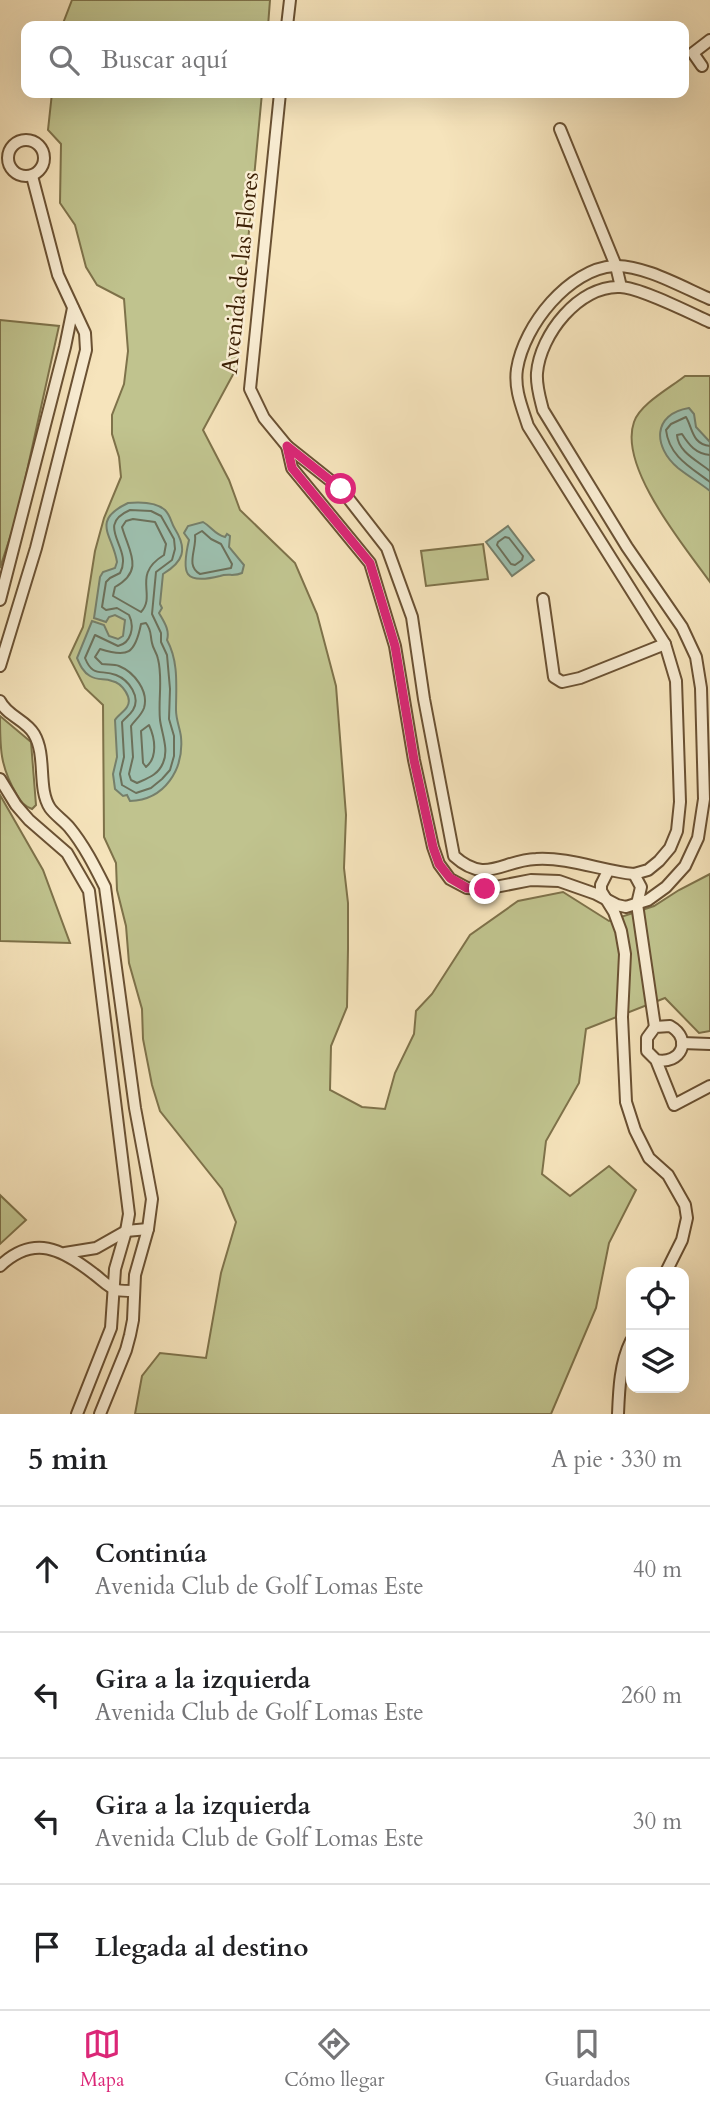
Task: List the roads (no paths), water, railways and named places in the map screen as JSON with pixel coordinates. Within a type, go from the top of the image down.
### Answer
[{"type":"street","points":[[288,21],[290,0]]},
{"type":"street","points":[[702,66],[693,52],[710,40]]},
{"type":"street","name":"Avenida de las Flores","points":[[279,98],[250,389],[264,418],[287,446]]},
{"type":"street","points":[[560,129],[616,266],[621,286]]},
{"type":"street","points":[[0,666],[36,548],[86,350],[85,333],[58,275],[32,176]]},
{"type":"street","points":[[287,446],[341,489],[387,548],[412,617],[454,856],[464,865],[476,870],[494,870],[535,859],[634,874],[648,870],[670,848],[677,831],[680,802],[676,681],[665,644],[528,426],[517,395],[517,369],[526,341],[540,316],[562,290],[590,271],[616,266],[639,270],[710,299]]},
{"type":"street","points":[[287,446],[292,468],[370,563],[395,646],[414,760],[439,864],[450,878],[467,888],[485,889],[531,880],[559,881],[617,905],[637,904],[648,900],[666,887],[685,866],[698,838],[704,799],[701,688],[696,657],[682,627],[627,547],[543,410],[537,390],[537,373],[542,351],[555,327],[573,307],[596,290],[621,286],[710,322]]},
{"type":"street","points":[[0,600],[73,308]]},
{"type":"street","points":[[542,599],[554,677],[562,682],[580,678],[665,644]]},
{"type":"street","points":[[0,701],[3,708],[30,728],[35,736],[41,749],[49,807],[70,828],[105,887],[135,1108],[152,1199],[148,1229],[135,1275],[133,1320],[126,1350],[100,1414]]},
{"type":"street","points":[[0,779],[29,820],[67,853],[89,891],[128,1214],[115,1269],[111,1328],[77,1414]]},
{"type":"street","points":[[29,820],[49,807]]},
{"type":"street","points":[[608,871],[601,885],[603,898],[614,912],[625,954],[622,1017],[626,1102],[635,1130],[649,1158],[668,1175],[685,1205],[687,1218],[682,1240],[668,1267]]},
{"type":"street","points":[[634,874],[640,887],[637,904],[655,1027]]},
{"type":"street","points":[[662,1025],[676,1030],[682,1043],[680,1052],[674,1059],[666,1062],[651,1057],[646,1044],[655,1027],[662,1025]]},
{"type":"street","points":[[682,1043],[710,1044]]},
{"type":"street","points":[[656,1060],[674,1105],[710,1086]]},
{"type":"street","points":[[65,1253],[96,1248],[126,1231],[148,1229]]},
{"type":"street","points":[[0,1266],[8,1259],[32,1248],[48,1248],[65,1253],[115,1289],[134,1291]]},
{"type":"street","points":[[618,1414],[620,1381],[626,1351]]},
{"type":"water","points":[[689,408],[694,414],[696,427],[710,442],[710,491],[670,460],[661,441],[660,432],[668,417]]},
{"type":"water","points":[[128,503],[152,504],[165,510],[179,536],[182,549],[179,560],[163,574],[160,604],[162,608],[159,613],[167,629],[167,640],[175,666],[176,714],[181,737],[179,760],[170,781],[162,789],[153,795],[130,801],[127,795],[123,796],[115,789],[113,774],[117,757],[115,720],[127,707],[128,695],[116,682],[88,674],[77,658],[92,621],[104,625],[109,636],[118,639],[123,636],[125,620],[115,615],[109,617],[106,622],[94,618],[100,577],[103,572],[115,568],[117,562],[107,522],[116,510]]},
{"type":"water","points":[[203,522],[221,536],[230,536],[229,547],[244,565],[242,573],[199,579],[188,574],[185,561],[189,540],[184,533],[188,526]]},
{"type":"water","points":[[508,526],[534,560],[512,576],[486,542]]}]
